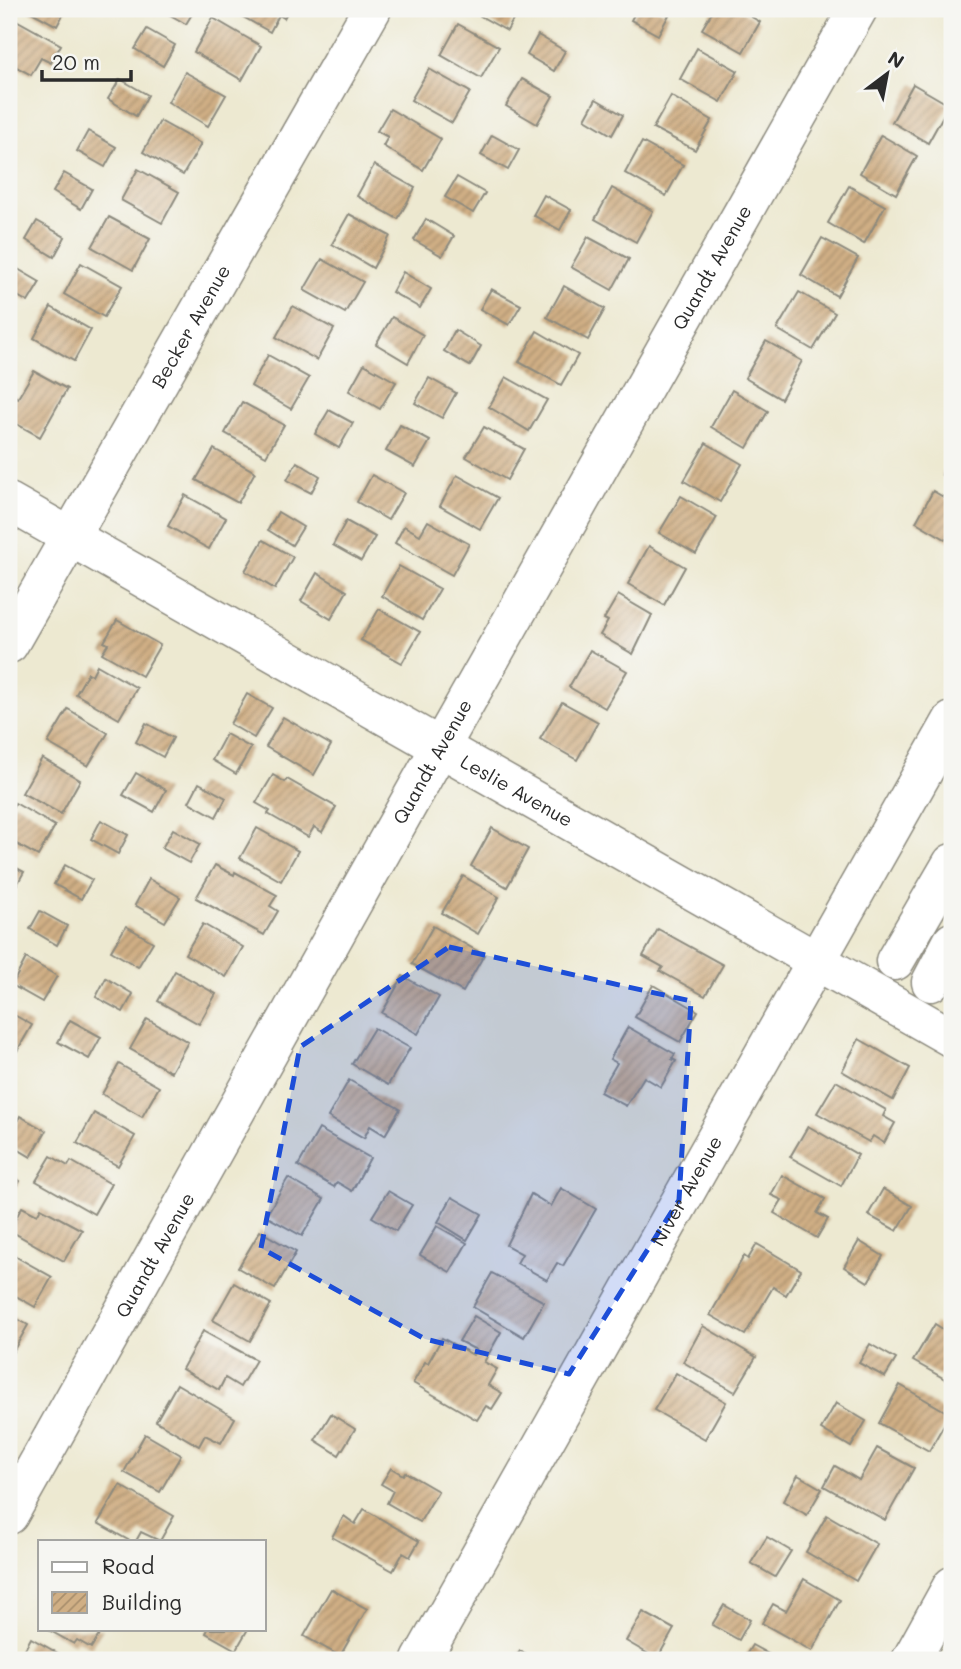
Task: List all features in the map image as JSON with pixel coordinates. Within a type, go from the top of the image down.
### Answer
[{"type":"street","name":"Becker Avenue","points":[[9,645],[372,9]]},
{"type":"street","name":"Quandt Avenue","points":[[9,1515],[858,9]]},
{"type":"street","name":"Leslie Avenue","points":[[9,502],[952,1038]]},
{"type":"street","name":"Niver Avenue","points":[[421,1660],[816,961],[939,773],[952,721]]},
{"type":"street","points":[[895,961],[952,863]]},
{"type":"street","points":[[931,982],[952,942]]},
{"type":"street","points":[[911,1660],[952,1586]]},
{"type":"highlighted area","points":[[449,947],[691,1001],[679,1200],[569,1374],[425,1339],[261,1248],[300,1047]]},
{"type":"building","points":[[26,9],[66,9],[57,26]]},
{"type":"building","points":[[160,9],[195,9],[186,24]]},
{"type":"building","points":[[229,9],[289,9],[284,18],[279,15],[270,32]]},
{"type":"building","points":[[468,9],[519,9],[507,31]]},
{"type":"building","points":[[637,9],[658,9],[669,15],[658,35],[631,20]]},
{"type":"building","points":[[714,9],[738,9],[760,22],[743,52],[702,29]]},
{"type":"building","points":[[9,16],[61,45],[51,63],[41,58],[31,75],[9,63]]},
{"type":"building","points":[[213,18],[261,46],[242,80],[194,52]]},
{"type":"building","points":[[458,24],[499,47],[481,78],[441,55]]},
{"type":"building","points":[[147,29],[175,45],[163,66],[135,49]]},
{"type":"building","points":[[538,35],[565,51],[554,71],[527,55]]},
{"type":"building","points":[[697,48],[738,71],[721,102],[680,79]]},
{"type":"building","points":[[429,69],[470,92],[452,123],[411,100]]},
{"type":"building","points":[[185,72],[226,95],[208,126],[168,102]]},
{"type":"building","points":[[120,79],[148,95],[136,116],[108,99]]},
{"type":"building","points":[[522,79],[553,96],[537,124],[506,106]]},
{"type":"building","points":[[913,84],[949,105],[928,143],[892,122]]},
{"type":"building","points":[[671,96],[712,120],[695,150],[653,128]]},
{"type":"building","points":[[596,99],[623,115],[612,135],[585,119]]},
{"type":"building","points":[[390,109],[441,139],[423,170],[383,146],[388,137],[377,131]]},
{"type":"building","points":[[160,121],[201,144],[183,175],[143,152]]},
{"type":"building","points":[[88,131],[116,147],[105,167],[77,151]]},
{"type":"building","points":[[492,135],[519,150],[508,170],[481,155]]},
{"type":"building","points":[[881,135],[917,156],[896,194],[860,173]]},
{"type":"building","points":[[642,142],[683,165],[666,196],[625,173]]},
{"type":"building","points":[[374,165],[415,188],[398,219],[357,196]]},
{"type":"building","points":[[138,169],[179,192],[162,223],[121,200]]},
{"type":"building","points":[[64,173],[92,189],[81,209],[53,192]]},
{"type":"building","points":[[457,177],[485,193],[473,213],[445,197]]},
{"type":"building","points":[[849,186],[885,206],[864,244],[828,223]]},
{"type":"building","points":[[612,188],[653,211],[636,242],[595,219]]},
{"type":"building","points":[[544,195],[571,210],[560,230],[533,215]]},
{"type":"building","points":[[349,214],[390,236],[373,268],[332,244]]},
{"type":"building","points":[[109,217],[150,239],[133,270],[92,247]]},
{"type":"building","points":[[426,219],[454,236],[442,256],[414,240]]},
{"type":"building","points":[[37,221],[65,237],[54,257],[26,240]]},
{"type":"building","points":[[588,237],[629,259],[612,290],[571,267]]},
{"type":"building","points":[[822,238],[858,258],[837,296],[801,275]]},
{"type":"building","points":[[322,259],[363,282],[345,313],[304,290]]},
{"type":"building","points":[[81,263],[122,286],[104,317],[64,294]]},
{"type":"building","points":[[11,265],[40,282],[28,302],[9,291]]},
{"type":"building","points":[[403,272],[431,289],[420,308],[392,292]]},
{"type":"building","points":[[564,286],[605,309],[588,340],[547,317]]},
{"type":"building","points":[[491,289],[521,305],[509,325],[480,309]]},
{"type":"building","points":[[799,292],[835,313],[813,350],[777,329]]},
{"type":"building","points":[[293,306],[334,329],[317,360],[276,337]]},
{"type":"building","points":[[51,307],[91,330],[74,361],[34,338]]},
{"type":"building","points":[[392,317],[423,335],[408,363],[376,344]]},
{"type":"building","points":[[455,330],[481,346],[470,366],[444,351]]},
{"type":"building","points":[[537,331],[578,355],[561,385],[519,362]]},
{"type":"building","points":[[766,341],[802,361],[781,399],[745,378]]},
{"type":"building","points":[[268,355],[309,378],[291,409],[251,386]]},
{"type":"building","points":[[364,364],[396,382],[380,409],[349,391]]},
{"type":"building","points":[[34,371],[67,389],[40,437],[9,420],[9,393],[18,398]]},
{"type":"building","points":[[506,377],[547,400],[529,431],[489,407]]},
{"type":"building","points":[[429,378],[456,393],[442,418],[415,403]]},
{"type":"building","points":[[732,390],[768,411],[747,448],[711,427]]},
{"type":"building","points":[[242,402],[284,425],[266,456],[225,433]]},
{"type":"building","points":[[329,410],[353,423],[339,448],[315,434]]},
{"type":"building","points":[[400,425],[430,441],[415,467],[386,451]]},
{"type":"building","points":[[484,427],[524,449],[507,480],[466,457]]},
{"type":"building","points":[[706,443],[742,464],[720,502],[684,481]]},
{"type":"building","points":[[214,449],[255,472],[238,503],[196,480]]},
{"type":"building","points":[[952,457],[952,481],[942,475]]},
{"type":"building","points":[[297,462],[320,476],[311,493],[287,480]]},
{"type":"building","points":[[372,475],[404,493],[388,520],[357,502]]},
{"type":"building","points":[[457,475],[498,498],[480,529],[440,506]]},
{"type":"building","points":[[933,491],[952,502],[952,543],[916,522]]},
{"type":"building","points":[[185,495],[226,518],[209,549],[168,526]]},
{"type":"building","points":[[681,496],[717,517],[696,554],[659,533]]},
{"type":"building","points":[[278,512],[303,527],[292,545],[268,530]]},
{"type":"building","points":[[346,521],[375,537],[361,561],[333,545]]},
{"type":"building","points":[[428,521],[469,544],[452,575],[395,543],[404,526],[420,535]]},
{"type":"building","points":[[263,540],[293,557],[275,589],[245,571]]},
{"type":"building","points":[[649,546],[685,567],[664,605],[628,584]]},
{"type":"building","points":[[399,566],[440,589],[422,620],[382,596]]},
{"type":"building","points":[[317,573],[347,591],[331,619],[301,601]]},
{"type":"building","points":[[618,595],[652,615],[633,654],[600,635],[608,621],[604,619]]},
{"type":"building","points":[[379,609],[420,632],[402,663],[361,640]]},
{"type":"building","points":[[117,620],[160,645],[142,676],[102,653],[108,644],[104,642]]},
{"type":"building","points":[[590,650],[627,671],[605,708],[569,687]]},
{"type":"building","points":[[97,665],[137,688],[119,719],[76,694],[88,673],[92,675]]},
{"type":"building","points":[[247,694],[272,708],[254,738],[230,724]]},
{"type":"building","points":[[562,702],[598,722],[577,760],[540,739]]},
{"type":"building","points":[[68,709],[108,733],[88,766],[48,743]]},
{"type":"building","points":[[283,717],[331,745],[314,775],[266,747]]},
{"type":"building","points":[[146,723],[173,738],[163,757],[136,742]]},
{"type":"building","points":[[226,734],[251,748],[236,774],[212,760]]},
{"type":"building","points":[[42,758],[80,780],[61,814],[22,793]]},
{"type":"building","points":[[136,773],[166,790],[154,812],[123,795]]},
{"type":"building","points":[[273,775],[285,782],[287,779],[336,807],[322,832],[314,827],[308,837],[268,814],[270,811],[256,803]]},
{"type":"building","points":[[199,783],[226,798],[216,817],[189,802]]},
{"type":"building","points":[[15,803],[55,826],[38,856],[9,840],[9,814]]},
{"type":"building","points":[[101,820],[128,835],[118,854],[91,839]]},
{"type":"building","points":[[257,828],[298,851],[281,881],[240,858]]},
{"type":"building","points":[[492,828],[528,849],[507,887],[471,866]]},
{"type":"building","points":[[173,829],[200,844],[189,863],[162,848]]},
{"type":"building","points":[[9,864],[24,872],[9,899]]},
{"type":"building","points":[[65,865],[92,880],[81,899],[54,884]]},
{"type":"building","points":[[215,865],[234,875],[235,872],[277,895],[270,906],[278,911],[264,935],[196,898]]},
{"type":"building","points":[[463,876],[499,897],[478,934],[442,913]]},
{"type":"building","points":[[149,879],[180,897],[165,922],[135,905]]},
{"type":"building","points":[[40,911],[67,926],[57,945],[30,929]]},
{"type":"building","points":[[203,924],[243,947],[226,977],[185,954]]},
{"type":"building","points":[[126,926],[153,942],[138,967],[111,951]]},
{"type":"building","points":[[433,926],[484,955],[463,992],[412,964]]},
{"type":"building","points":[[658,929],[723,965],[705,996],[660,971],[663,967],[643,956]]},
{"type":"building","points":[[26,958],[57,976],[42,1002],[12,985]]},
{"type":"building","points":[[175,971],[216,994],[199,1024],[158,1001]]},
{"type":"building","points":[[403,976],[439,997],[418,1034],[382,1013]]},
{"type":"building","points":[[106,978],[133,994],[123,1012],[96,997]]},
{"type":"building","points":[[653,985],[698,1011],[680,1042],[635,1017]]},
{"type":"building","points":[[9,1012],[32,1025],[17,1051],[9,1046]]},
{"type":"building","points":[[147,1019],[188,1042],[171,1072],[130,1049]]},
{"type":"building","points":[[70,1020],[101,1037],[89,1059],[58,1042]]},
{"type":"building","points":[[628,1027],[675,1054],[672,1059],[676,1061],[661,1087],[644,1077],[626,1106],[600,1092],[617,1063],[610,1059]]},
{"type":"building","points":[[374,1028],[410,1048],[388,1085],[352,1064]]},
{"type":"building","points":[[859,1039],[910,1068],[893,1100],[842,1071]]},
{"type":"building","points":[[119,1064],[159,1087],[142,1117],[102,1094]]},
{"type":"building","points":[[349,1080],[400,1109],[385,1135],[370,1126],[364,1138],[328,1117]]},
{"type":"building","points":[[836,1081],[886,1110],[883,1116],[895,1123],[884,1143],[873,1136],[869,1142],[817,1113]]},
{"type":"building","points":[[94,1113],[135,1136],[118,1166],[77,1143]]},
{"type":"building","points":[[20,1116],[46,1131],[31,1157],[9,1144],[9,1136]]},
{"type":"building","points":[[808,1126],[858,1155],[841,1186],[790,1157]]},
{"type":"building","points":[[319,1129],[370,1158],[352,1191],[337,1182],[334,1187],[298,1166]]},
{"type":"building","points":[[51,1156],[68,1166],[71,1161],[111,1184],[94,1214],[36,1181]]},
{"type":"building","points":[[9,1174],[20,1181],[9,1200]]},
{"type":"building","points":[[782,1175],[825,1199],[817,1213],[828,1219],[817,1238],[774,1213],[782,1200],[771,1195]]},
{"type":"building","points":[[288,1178],[324,1199],[302,1236],[266,1216]]},
{"type":"building","points":[[561,1188],[596,1209],[563,1266],[557,1263],[547,1280],[517,1263],[522,1254],[506,1245],[531,1194],[551,1206]]},
{"type":"building","points":[[883,1189],[912,1206],[897,1231],[868,1215]]},
{"type":"building","points":[[388,1191],[412,1205],[396,1231],[372,1217]]},
{"type":"building","points":[[452,1197],[482,1214],[467,1240],[438,1222]]},
{"type":"building","points":[[22,1207],[37,1215],[41,1208],[82,1230],[64,1261],[9,1230]]},
{"type":"building","points":[[437,1226],[467,1243],[450,1272],[420,1255]]},
{"type":"building","points":[[260,1231],[296,1252],[275,1289],[238,1268]]},
{"type":"building","points":[[859,1241],[883,1256],[868,1282],[844,1267]]},
{"type":"building","points":[[757,1244],[801,1270],[786,1295],[773,1287],[745,1335],[710,1315],[744,1256],[748,1259]]},
{"type":"building","points":[[11,1254],[52,1277],[35,1307],[9,1292]]},
{"type":"building","points":[[492,1273],[544,1302],[524,1337],[473,1307]]},
{"type":"building","points":[[234,1283],[271,1304],[250,1341],[213,1320]]},
{"type":"building","points":[[9,1314],[28,1325],[11,1355],[9,1354]]},
{"type":"building","points":[[474,1316],[501,1332],[484,1362],[497,1369],[488,1385],[502,1393],[492,1409],[486,1406],[477,1420],[413,1383],[442,1338],[473,1355],[476,1350],[459,1341]]},
{"type":"building","points":[[935,1324],[952,1335],[952,1383],[913,1361]]},
{"type":"building","points":[[703,1326],[756,1357],[735,1392],[683,1362]]},
{"type":"building","points":[[203,1331],[256,1360],[240,1387],[225,1378],[219,1390],[182,1369]]},
{"type":"building","points":[[870,1344],[896,1359],[885,1377],[859,1363]]},
{"type":"building","points":[[676,1373],[726,1402],[705,1439],[654,1410]]},
{"type":"building","points":[[177,1384],[235,1418],[221,1443],[205,1435],[199,1446],[156,1421]]},
{"type":"building","points":[[900,1385],[950,1414],[929,1451],[879,1423]]},
{"type":"building","points":[[836,1403],[866,1421],[851,1447],[821,1429]]},
{"type":"building","points":[[331,1414],[355,1429],[339,1455],[315,1440]]},
{"type":"building","points":[[145,1434],[181,1455],[160,1492],[124,1472]]},
{"type":"building","points":[[877,1448],[914,1468],[885,1520],[824,1486],[835,1466],[859,1480]]},
{"type":"building","points":[[391,1468],[403,1475],[405,1472],[438,1491],[420,1522],[387,1503],[393,1491],[381,1484]]},
{"type":"building","points":[[798,1475],[822,1489],[807,1515],[783,1501]]},
{"type":"building","points":[[120,1485],[174,1516],[161,1540],[141,1532],[137,1540],[128,1540],[98,1523]]},
{"type":"building","points":[[364,1509],[419,1541],[410,1557],[403,1553],[393,1571],[332,1537],[344,1516],[355,1524]]},
{"type":"building","points":[[827,1515],[877,1544],[856,1581],[806,1552]]},
{"type":"building","points":[[767,1537],[791,1551],[775,1577],[751,1563]]},
{"type":"building","points":[[804,1579],[840,1600],[812,1651],[762,1623],[773,1604],[786,1611]]},
{"type":"building","points":[[331,1589],[367,1609],[340,1656],[304,1636]]},
{"type":"building","points":[[724,1605],[750,1620],[739,1640],[712,1625]]},
{"type":"building","points":[[643,1612],[674,1629],[657,1659],[626,1641]]},
{"type":"building","points":[[49,1630],[102,1630],[91,1648],[77,1640],[74,1644]]},
{"type":"building","points":[[208,1630],[247,1630],[236,1650],[206,1633]]},
{"type":"building","points":[[31,1638],[70,1660],[19,1660]]},
{"type":"building","points":[[752,1645],[779,1660],[743,1660]]},
{"type":"building","points":[[520,1651],[536,1660],[514,1660]]}]
